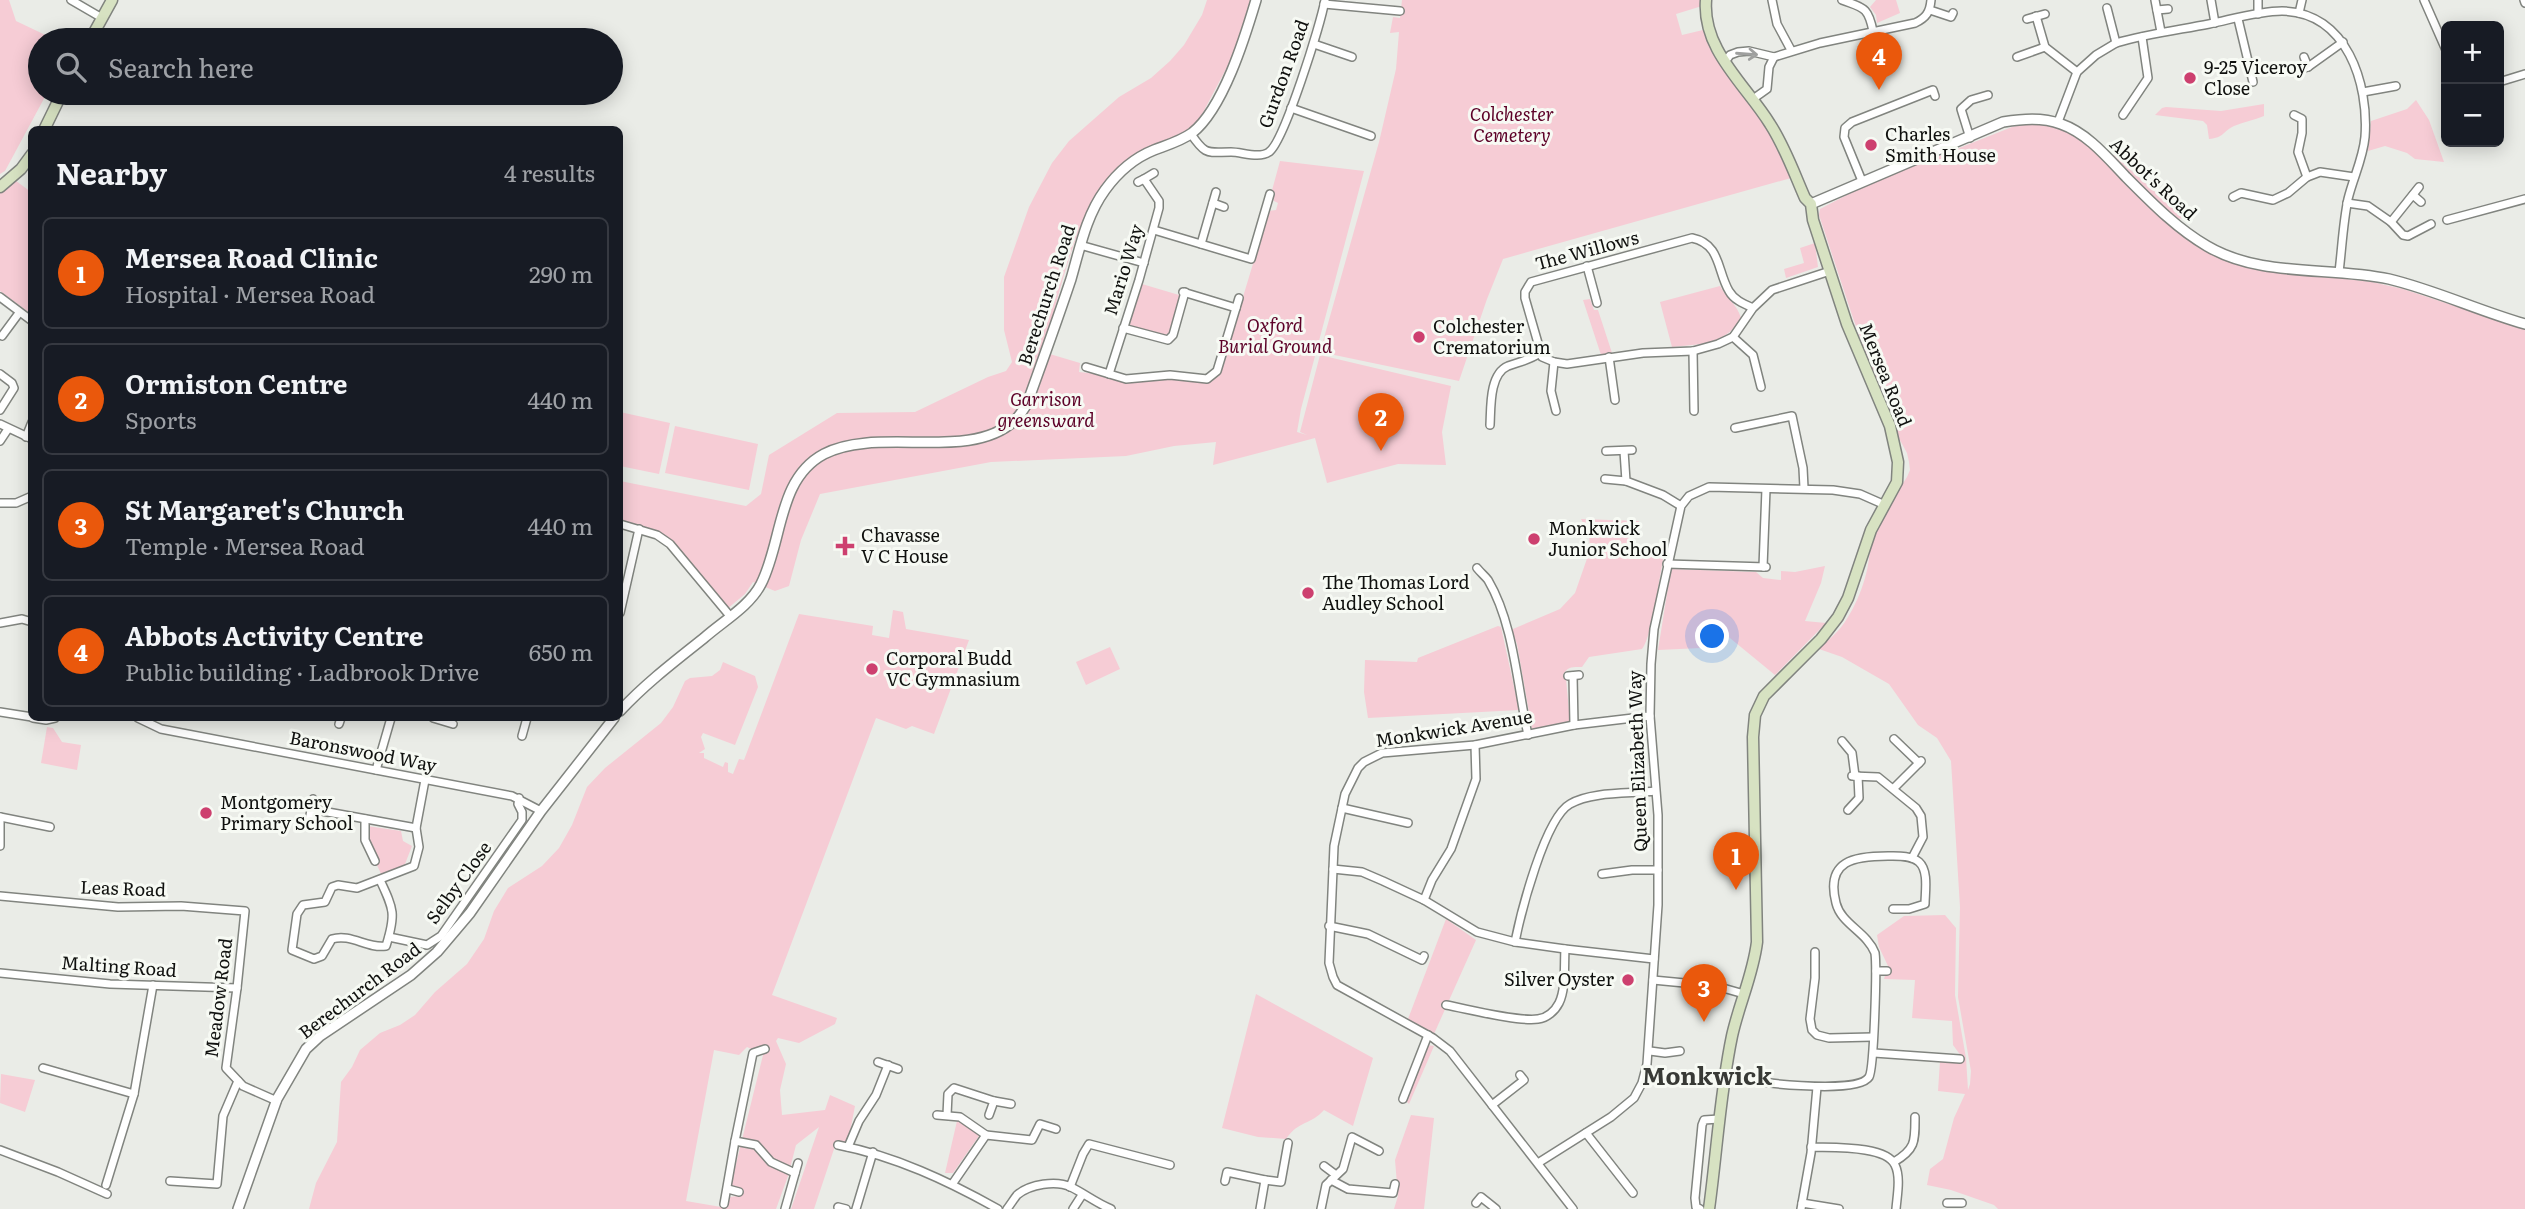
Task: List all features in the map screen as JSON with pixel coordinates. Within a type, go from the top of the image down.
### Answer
[{"type":"main road","points":[[97,28],[112,0]]},
{"type":"main road","name":"Mersea Road","points":[[1706,0],[1707,24],[1725,62],[1783,145],[1805,198],[1811,204],[1813,220],[1847,324],[1890,426],[1898,462],[1897,482],[1871,530],[1848,598],[1838,617],[1821,639],[1764,696],[1755,715],[1753,737],[1757,942],[1755,962],[1732,1036],[1709,1209]]},
{"type":"main road","points":[[46,126],[56,105]]},
{"type":"main road","points":[[0,187],[28,159]]},
{"type":"street","points":[[71,0],[102,18]]},
{"type":"street","name":"Berechurch Road","points":[[623,708],[638,692],[752,598],[769,565],[789,496],[806,466],[825,453],[850,445],[972,440],[998,432],[1015,421],[1027,404],[1080,245],[1099,200],[1125,167],[1151,151],[1191,134],[1204,121],[1223,87],[1243,41],[1256,0]]},
{"type":"street","points":[[1772,0],[1777,24],[1791,50]]},
{"type":"street","points":[[1842,0],[1864,9],[1870,17],[1872,31]]},
{"type":"street","points":[[1725,62],[1730,55],[1738,52],[1749,51],[1774,57],[1791,50],[1915,23],[1926,16],[1931,0]]},
{"type":"street","points":[[2155,0],[2161,32]]},
{"type":"street","points":[[2211,0],[2215,23]]},
{"type":"street","points":[[2258,0],[2258,14]]},
{"type":"street","points":[[2299,13],[2302,0]]},
{"type":"street","points":[[2424,0],[2441,39]]},
{"type":"street","points":[[1324,2],[1400,11]]},
{"type":"street","name":"Gurdon Road","points":[[1191,134],[1200,147],[1212,154],[1229,152],[1264,155],[1272,150],[1291,108],[1314,44],[1324,2]]},
{"type":"street","points":[[2107,8],[2116,43]]},
{"type":"street","points":[[2157,10],[2168,9]]},
{"type":"street","points":[[1930,10],[1951,18]]},
{"type":"street","points":[[2058,122],[2077,72],[2096,55],[2116,43],[2161,32],[2284,11],[2299,13],[2328,26],[2343,42],[2351,57],[2363,92],[2364,138],[2347,203],[2339,272]]},
{"type":"street","points":[[2027,19],[2045,14]]},
{"type":"street","points":[[2036,16],[2045,47],[2077,72]]},
{"type":"street","points":[[2238,19],[2253,82]]},
{"type":"street","points":[[2098,21],[2109,20]]},
{"type":"street","points":[[2123,115],[2148,76],[2142,37]]},
{"type":"street","points":[[2297,70],[2308,67],[2343,42]]},
{"type":"street","points":[[1314,44],[1352,57]]},
{"type":"street","points":[[2017,57],[2045,47]]},
{"type":"street","points":[[1753,99],[1767,89],[1769,66],[1774,57]]},
{"type":"street","points":[[2304,57],[2308,67]]},
{"type":"street","points":[[2240,74],[2250,71]]},
{"type":"street","points":[[2504,80],[2525,74]]},
{"type":"street","points":[[2363,92],[2396,86]]},
{"type":"street","points":[[1862,181],[1844,137],[1845,128],[1852,122],[1933,90],[1936,96]]},
{"type":"street","points":[[1970,138],[1961,109],[1971,100],[1988,95]]},
{"type":"street","points":[[2121,99],[2130,105]]},
{"type":"street","points":[[1291,108],[1371,136]]},
{"type":"street","points":[[2301,116],[2302,133],[2298,152],[2307,177]]},
{"type":"street","name":"Abbot's Road","points":[[1811,204],[2003,122],[2023,119],[2058,122],[2083,136],[2173,222],[2206,246],[2254,264],[2374,276],[2525,324]]},
{"type":"street","points":[[2233,197],[2241,188],[2273,200],[2288,193],[2307,177],[2320,172],[2354,177]]},
{"type":"street","name":"Mario Way","points":[[1109,374],[1154,230],[1159,201],[1141,181],[1154,173]]},
{"type":"street","points":[[2391,222],[2419,187]]},
{"type":"street","points":[[1201,244],[1216,192]]},
{"type":"street","points":[[1154,230],[1250,262],[1271,206],[1270,194]]},
{"type":"street","points":[[2413,195],[2421,202]]},
{"type":"street","points":[[2447,220],[2525,199]]},
{"type":"street","points":[[1213,203],[1224,206]]},
{"type":"street","points":[[2347,203],[2368,206],[2391,222],[2403,235],[2408,236],[2421,224],[2431,224]]},
{"type":"street","name":"The Willows","points":[[1540,353],[1526,308],[1525,298],[1531,282],[1692,237],[1711,247],[1734,298],[1752,308]]},
{"type":"street","points":[[1080,245],[1144,264]]},
{"type":"street","points":[[1587,266],[1590,294],[1597,303]]},
{"type":"street","points":[[1490,425],[1488,406],[1502,370],[1534,358],[1540,353],[1542,357],[1567,364],[1609,357],[1693,351],[1718,344],[1733,337],[1752,308],[1772,290],[1830,271]]},
{"type":"street","points":[[1123,328],[1168,340],[1172,335],[1184,292],[1236,308]]},
{"type":"street","points":[[0,297],[28,319]]},
{"type":"street","points":[[1086,367],[1126,379],[1170,375],[1207,379],[1217,371],[1239,298]]},
{"type":"street","points":[[2,336],[19,313]]},
{"type":"street","points":[[1733,337],[1753,355],[1753,374],[1761,387]]},
{"type":"street","points":[[1693,351],[1690,401],[1694,411]]},
{"type":"street","points":[[1609,357],[1616,391],[1615,400]]},
{"type":"street","points":[[1555,362],[1550,391],[1556,411]]},
{"type":"street","points":[[0,374],[12,383],[14,388],[0,410]]},
{"type":"street","points":[[1790,405],[1804,488]]},
{"type":"street","points":[[1735,428],[1792,416]]},
{"type":"street","points":[[0,424],[28,438]]},
{"type":"street","points":[[0,441],[8,429]]},
{"type":"street","points":[[1606,451],[1628,450],[1626,481]]},
{"type":"street","points":[[1605,480],[1626,481],[1656,492],[1681,506],[1689,496],[1709,487],[1847,491],[1885,505]]},
{"type":"street","points":[[1667,564],[1764,567],[1766,489]]},
{"type":"street","points":[[0,502],[16,502],[28,498]]},
{"type":"street","name":"Queen Elizabeth Way","points":[[1538,1163],[1634,1098],[1642,1083],[1650,1051],[1656,980],[1654,959],[1658,870],[1656,791],[1650,716],[1651,652],[1681,506]]},
{"type":"street","points":[[623,525],[657,535],[670,544],[730,616]]},
{"type":"street","points":[[623,590],[639,529]]},
{"type":"street","points":[[1477,568],[1489,582],[1504,618],[1528,734]]},
{"type":"street","points":[[0,623],[22,619],[28,621]]},
{"type":"street","points":[[1574,676],[1574,725]]},
{"type":"street","points":[[0,712],[28,716]]},
{"type":"street","name":"Monkwick Avenue","points":[[1570,1208],[1450,1051],[1428,1035],[1337,985],[1329,963],[1334,846],[1348,788],[1357,768],[1372,757],[1395,751],[1475,745],[1574,725],[1650,716]]},
{"type":"street","name":"Baronswood Way","points":[[144,721],[161,729],[519,799],[541,811]]},
{"type":"street","points":[[376,770],[390,721]]},
{"type":"street","points":[[443,721],[453,724]]},
{"type":"street","points":[[523,736],[526,721]]},
{"type":"street","name":"Berechurch Road","points":[[237,1209],[276,1101],[295,1066],[311,1045],[337,1024],[411,975],[437,952],[470,913],[541,811],[612,721]]},
{"type":"street","points":[[1894,739],[1919,766],[1894,788]]},
{"type":"street","points":[[1842,741],[1852,752],[1859,798],[1848,810]]},
{"type":"street","points":[[1424,900],[1432,880],[1451,849],[1475,779],[1475,745]]},
{"type":"street","points":[[1855,776],[1878,777],[1908,799],[1921,816],[1922,842],[1912,858]]},
{"type":"street","points":[[380,880],[393,908],[386,946],[379,947],[339,937],[332,939],[321,956],[314,959],[292,950],[297,914],[303,905],[325,901],[332,887],[338,885],[356,888],[414,866],[419,847],[416,828],[425,780]]},
{"type":"street","points":[[1515,942],[1521,912],[1552,823],[1569,804],[1595,795],[1656,791]]},
{"type":"street","points":[[309,821],[313,799]]},
{"type":"street","name":"Selby Close","points":[[388,937],[427,945],[441,936],[522,820],[519,799]]},
{"type":"street","points":[[1342,808],[1408,823]]},
{"type":"street","points":[[312,809],[416,828]]},
{"type":"street","points":[[0,846],[0,817],[50,827]]},
{"type":"street","points":[[365,819],[365,840],[375,861]]},
{"type":"street","points":[[1725,1077],[1817,1087],[1849,1086],[1866,1081],[1871,1075],[1874,1053],[1875,953],[1871,942],[1839,912],[1834,891],[1836,875],[1841,867],[1856,857],[1902,856],[1919,862],[1924,870],[1922,898],[1909,909],[1893,909]]},
{"type":"street","points":[[1333,869],[1362,872],[1424,900],[1477,932],[1515,942],[1654,959]]},
{"type":"street","points":[[1602,874],[1658,870]]},
{"type":"street","name":"Leas Road","points":[[0,896],[118,907],[181,906],[245,911]]},
{"type":"street","name":"Meadow Road","points":[[238,1081],[226,1069],[245,911]]},
{"type":"street","points":[[1329,926],[1368,934],[1422,960]]},
{"type":"street","points":[[1452,1004],[1523,1018],[1538,1019],[1548,1016],[1562,996],[1565,949]]},
{"type":"street","points":[[1815,952],[1810,1019],[1812,1030],[1817,1035],[1829,1038],[1873,1037]]},
{"type":"street","points":[[1876,971],[1887,971]]},
{"type":"street","name":"Malting Road","points":[[0,972],[110,984],[237,988]]},
{"type":"street","points":[[1805,978],[1815,978]]},
{"type":"street","points":[[1656,980],[1709,985],[1744,994]]},
{"type":"street","points":[[106,1185],[134,1094],[153,985]]},
{"type":"street","points":[[1403,1099],[1428,1035]]},
{"type":"street","points":[[744,1046],[753,1053]]},
{"type":"street","points":[[753,1053],[765,1049]]},
{"type":"street","points":[[1650,1051],[1680,1051]]},
{"type":"street","points":[[724,1204],[753,1053]]},
{"type":"street","points":[[1874,1053],[1956,1057]]},
{"type":"street","points":[[878,1062],[898,1069]]},
{"type":"street","points":[[848,1147],[859,1121],[876,1095],[888,1065]]},
{"type":"street","points":[[43,1069],[134,1094]]},
{"type":"street","points":[[1492,1105],[1524,1080]]},
{"type":"street","points":[[170,1181],[217,1184],[223,1116],[238,1081],[276,1101]]},
{"type":"street","points":[[1817,1087],[1801,1206],[1838,1206]]},
{"type":"street","points":[[947,1115],[948,1094],[954,1088],[1011,1104]]},
{"type":"street","points":[[989,1115],[994,1101]]},
{"type":"street","points":[[937,1115],[960,1117],[986,1135],[1032,1140],[1041,1121],[1056,1129]]},
{"type":"street","points":[[1894,1162],[1911,1149],[1919,1127],[1915,1117]]},
{"type":"street","points":[[1700,1209],[1696,1207],[1695,1198],[1702,1125],[1704,1120],[1719,1119]]},
{"type":"street","points":[[1586,1133],[1632,1189]]},
{"type":"street","points":[[1321,1209],[1326,1185],[1345,1163],[1350,1134],[1379,1151]]},
{"type":"street","points":[[953,1184],[986,1135]]},
{"type":"street","points":[[735,1141],[756,1145],[772,1161],[795,1173]]},
{"type":"street","points":[[1227,1172],[1281,1182],[1290,1160],[1288,1143]]},
{"type":"street","points":[[1070,1187],[1089,1144],[1170,1165]]},
{"type":"street","points":[[838,1145],[873,1152],[953,1184],[998,1209]]},
{"type":"street","points":[[1811,1147],[1868,1150],[1881,1153],[1894,1162],[1897,1173],[1896,1209]]},
{"type":"street","points":[[0,1150],[107,1194]]},
{"type":"street","points":[[856,1209],[873,1152]]},
{"type":"street","points":[[1225,1181],[1229,1162]]},
{"type":"street","points":[[785,1209],[798,1163]]},
{"type":"street","points":[[1324,1166],[1348,1189],[1393,1193]]},
{"type":"street","points":[[1260,1209],[1265,1180]]},
{"type":"street","points":[[1007,1209],[1018,1194],[1033,1187],[1055,1183],[1070,1187],[1111,1209]]},
{"type":"street","points":[[1392,1203],[1395,1184]]},
{"type":"street","points":[[728,1189],[739,1192]]},
{"type":"street","points":[[1073,1209],[1082,1195]]},
{"type":"street","points":[[1476,1203],[1481,1197],[1496,1209]]},
{"type":"green space","points":[[0,0],[9,0],[16,21],[31,28],[28,28],[28,105],[41,105],[5,171],[0,174]]},
{"type":"green space","points":[[1207,0],[1254,0],[1235,52],[1199,120],[1182,133],[1124,162],[1094,200],[1072,250],[1043,352],[1080,363],[1079,372],[1124,381],[1170,377],[1209,381],[1219,376],[1269,211],[1276,210],[1278,203],[1271,194],[1280,161],[1364,171],[1297,432],[1307,435],[1300,432],[1320,355],[1451,386],[1442,432],[1446,465],[1398,464],[1327,483],[1315,438],[1213,465],[1216,442],[1174,446],[1126,456],[991,462],[820,494],[801,540],[789,586],[775,591],[753,582],[745,594],[727,609],[672,542],[623,523],[623,482],[746,506],[761,494],[769,455],[837,413],[915,412],[1006,371],[1012,362],[1004,330],[1004,277],[1029,207],[1052,163],[1069,141],[1119,97],[1151,78],[1170,61],[1184,45],[1202,15]]},
{"type":"green space","name":"Colchester Cemetery","points":[[1402,0],[1703,0],[1702,6],[1676,14],[1682,35],[1703,30],[1718,62],[1767,129],[1791,178],[1503,259],[1459,381],[1320,352],[1379,142],[1396,69],[1399,32],[1390,33],[1393,17],[1400,18]]},
{"type":"green space","points":[[1876,0],[1896,0],[1900,13],[1877,23],[1876,15],[1870,7]]},
{"type":"green space","points":[[2416,100],[2429,120],[2444,162],[2415,159],[2407,153],[2385,146],[2368,151],[2371,121],[2407,109]]},
{"type":"green space","points":[[2264,104],[2264,116],[2234,126],[2221,136],[2209,139],[2207,125],[2203,121],[2155,115],[2166,107],[2221,111]]},
{"type":"green space","points":[[2032,123],[2063,128],[2086,142],[2203,245],[2279,271],[2372,282],[2403,289],[2525,329],[2525,1209],[1998,1209],[1994,1205],[1951,1190],[1927,1185],[1930,1169],[1943,1159],[1954,1118],[1965,1094],[1938,1091],[1940,1061],[1963,1063],[1964,1060],[1953,1045],[1952,1021],[1912,1018],[1915,980],[1884,979],[1888,966],[1879,947],[1877,935],[1904,916],[1945,915],[1956,928],[1955,995],[1966,1058],[1968,1090],[1971,1071],[1958,997],[1960,907],[1951,761],[1937,738],[1918,725],[1889,684],[1842,657],[1819,649],[1840,629],[1854,606],[1867,571],[1869,537],[1910,470],[1907,453],[1894,429],[1819,215],[1820,209],[1864,186],[2012,127]]},
{"type":"green space","points":[[2114,155],[2184,218],[2176,219],[2111,156]]},
{"type":"green space","points":[[12,178],[28,190],[28,312],[0,291],[0,187]]},
{"type":"green space","points":[[1815,243],[1818,267],[1786,278],[1784,269],[1804,263],[1800,248]]},
{"type":"green space","points":[[1142,284],[1179,295],[1181,301],[1172,331],[1161,338],[1131,328],[1127,320],[1137,286]]},
{"type":"green space","points":[[1720,286],[1741,318],[1735,327],[1728,334],[1711,342],[1672,347],[1660,302]]},
{"type":"green space","points":[[1590,299],[1594,310],[1598,310],[1612,353],[1601,355],[1583,300]]},
{"type":"green space","points":[[623,413],[670,423],[659,474],[623,467]]},
{"type":"green space","points":[[675,426],[758,444],[749,490],[665,473]]},
{"type":"green space","points":[[1581,519],[1639,521],[1631,550],[1663,560],[1652,621],[1642,649],[1589,657],[1582,667],[1567,670],[1563,675],[1566,679],[1570,721],[1532,729],[1517,644],[1512,632],[1513,629],[1560,609],[1575,593],[1590,550],[1589,534]]},
{"type":"green space","points":[[1825,566],[1805,621],[1826,623],[1775,675],[1725,634],[1701,648],[1658,650],[1671,569],[1756,572],[1763,578],[1781,580],[1781,571],[1795,572]]},
{"type":"green space","name":"Corporal Budd VC Gymnasium","points":[[893,610],[903,612],[906,629],[969,640],[934,734],[912,726],[906,729],[876,718],[772,995],[837,1018],[835,1024],[799,1043],[778,1038],[776,1041],[786,1064],[780,1090],[782,1115],[825,1110],[830,1095],[855,1106],[848,1142],[836,1143],[814,1209],[791,1209],[819,1127],[796,1145],[776,1209],[309,1209],[316,1183],[337,1142],[341,1082],[360,1050],[380,1033],[415,1015],[435,992],[467,964],[484,939],[494,911],[508,888],[542,866],[559,848],[572,825],[587,787],[605,768],[661,723],[673,707],[685,681],[712,676],[720,670],[723,662],[755,676],[758,687],[735,745],[703,733],[701,737],[705,749],[699,753],[704,753],[704,758],[723,767],[725,762],[728,763],[728,772],[733,774],[739,759],[744,760],[799,614],[873,626],[872,635],[889,638]],"holes":[[[747,1047],[758,1052],[764,1051],[731,1184],[734,1190],[738,1191],[738,1196],[730,1197],[727,1208],[686,1201],[714,1050],[739,1055]]]},
{"type":"green space","points":[[1501,627],[1519,710],[1368,718],[1364,692],[1365,660],[1417,662],[1418,658]]},
{"type":"green space","points":[[1110,647],[1120,669],[1086,685],[1076,662]]},
{"type":"green space","points":[[47,727],[53,728],[62,742],[81,745],[77,770],[41,763]]},
{"type":"green space","points":[[367,826],[401,831],[403,841],[412,846],[405,864],[382,876],[365,839]]},
{"type":"green space","points":[[1446,919],[1476,940],[1434,1034],[1408,1019]]},
{"type":"green space","points":[[1256,994],[1373,1058],[1353,1126],[1324,1110],[1286,1139],[1258,1137],[1222,1128]]},
{"type":"green space","points":[[1427,1045],[1434,1046],[1409,1104],[1406,1101]]},
{"type":"green space","points":[[1,1074],[35,1080],[25,1112],[0,1103]]},
{"type":"green space","points":[[1411,1115],[1434,1118],[1424,1209],[1394,1209],[1398,1196],[1395,1160]]},
{"type":"green space","points":[[957,1121],[981,1133],[953,1173],[945,1173]]},
{"type":"place","name":"9-25 Viceroy Close","points":[[2190,78]]},
{"type":"place","name":"Abbots Activity Centre","points":[[1879,90]]},
{"type":"place","name":"Charles Smith House","points":[[1871,145]]},
{"type":"place","name":"Colchester Crematorium","points":[[1419,337]]},
{"type":"place","name":"Ormiston Centre","points":[[1381,451]]},
{"type":"place","name":"Monkwick Junior School","points":[[1534,539]]},
{"type":"place","name":"Chavasse V C House","points":[[845,546]]},
{"type":"place","name":"The Thomas Lord Audley School","points":[[1308,593]]},
{"type":"place","name":"Corporal Budd VC Gymnasium","points":[[872,669]]},
{"type":"place","name":"Montgomery Primary School","points":[[206,813]]},
{"type":"place","name":"Mersea Road Clinic","points":[[1736,890]]},
{"type":"place","name":"Silver Oyster","points":[[1628,980]]},
{"type":"place","name":"St Margaret's Church","points":[[1704,1022]]},
{"type":"district","name":"Monkwick","points":[[1707,1077]]},
{"type":"park label","name":"Oxford Burial Ground","points":[[1275,336]]},
{"type":"park label","name":"Garrison greensward","points":[[1046,410]]}]
